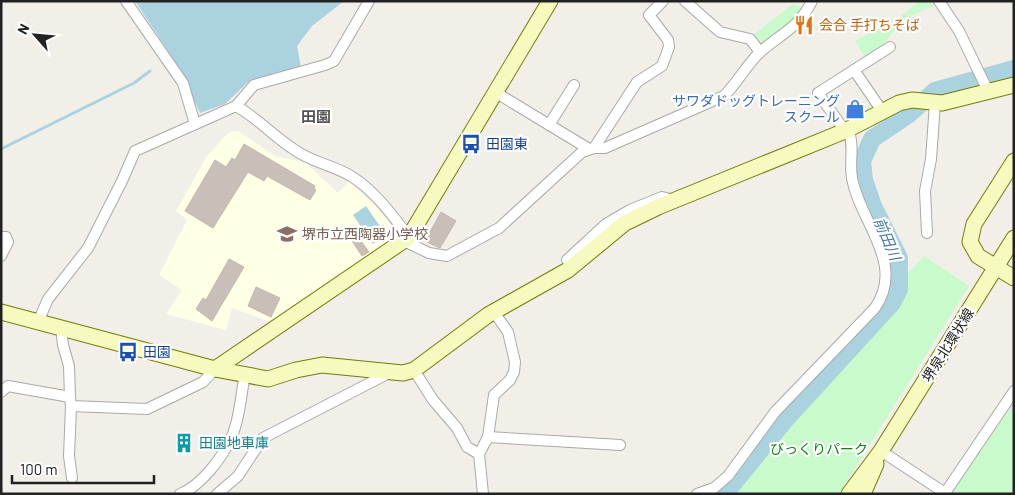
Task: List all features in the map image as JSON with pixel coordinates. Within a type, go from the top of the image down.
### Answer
[{"type":"street","points":[[126,1],[183,83],[195,124]]},
{"type":"street","points":[[39,320],[48,299],[88,248],[135,151],[236,106],[254,85],[325,66],[334,61],[368,1]]},
{"type":"street","points":[[1,392],[8,386],[70,401],[147,409],[203,382],[215,369],[407,239],[550,1]]},
{"type":"street","points":[[592,148],[637,82],[662,66],[667,57],[668,40],[649,15],[663,1]]},
{"type":"street","points":[[685,1],[720,32],[750,39],[760,52]]},
{"type":"street","points":[[236,106],[247,112],[295,151],[350,175],[379,200],[407,239],[428,254],[447,256],[499,228],[582,152],[592,148],[605,148],[724,96],[736,84],[760,52],[794,27],[807,12],[812,1]]},
{"type":"street","points":[[939,1],[958,31],[988,91]]},
{"type":"street","points":[[697,494],[705,493],[714,488],[728,476],[775,412],[875,308],[883,297],[887,282],[887,268],[852,181],[852,138],[818,93],[890,47]]},
{"type":"street","points":[[854,70],[882,112]]},
{"type":"street","points":[[550,125],[574,85]]},
{"type":"street","points":[[1,312],[39,320],[62,328],[215,369],[268,379],[296,370],[322,365],[403,373],[414,370],[494,312],[572,266],[625,223],[673,200],[846,130],[899,103],[915,100],[942,103],[1014,85]]},
{"type":"street","points":[[495,92],[592,148]]},
{"type":"street","points":[[927,233],[924,191],[931,159],[933,103]]},
{"type":"street","points":[[1014,161],[971,232],[970,242],[972,249],[978,256],[1014,278]]},
{"type":"street","points":[[1,237],[6,237],[8,242],[1,256]]},
{"type":"street","name":"堺泉北環状線","points":[[849,494],[881,451],[1014,238]]},
{"type":"street","points":[[483,494],[479,454],[488,437],[494,395],[499,388],[510,380],[514,372],[515,362],[508,332],[494,312]]},
{"type":"street","points":[[62,328],[63,345],[69,366],[69,456],[72,478]]},
{"type":"street","points":[[414,370],[433,400],[457,428],[467,447],[479,454]]},
{"type":"street","points":[[217,494],[238,476],[264,438],[392,372]]},
{"type":"street","points":[[180,494],[199,480],[224,450],[233,435],[245,374]]},
{"type":"street","points":[[881,451],[945,493],[1014,391]]},
{"type":"street","points":[[488,437],[620,445]]},
{"type":"street","name":"堺泉北環状線","points":[[863,494],[881,451]]},
{"type":"shaded area","name":"堺市立西陶器小学校","points":[[238,131],[277,157],[305,162],[338,193],[349,182],[378,208],[395,230],[395,238],[270,322],[232,308],[226,330],[166,314],[182,290],[159,275],[187,220],[176,211],[207,156],[229,132]]},
{"type":"green space","points":[[920,1],[933,1],[934,6],[904,22],[866,59],[855,41],[893,22]]},
{"type":"green space","points":[[793,4],[803,9],[791,24],[762,47],[752,36]]},
{"type":"green space","name":"びっくりパーク","points":[[924,256],[969,286],[839,494],[727,494],[738,487],[785,426],[892,309],[901,294],[904,277]]},
{"type":"green space","points":[[1014,403],[1014,494],[951,494]]},
{"type":"water","points":[[135,1],[344,1],[312,26],[297,46],[301,67],[248,82],[225,104],[200,113],[174,60]]},
{"type":"water","points":[[366,206],[386,235],[373,244],[353,215]]},
{"type":"building","points":[[244,144],[315,186],[316,190],[310,200],[267,176],[264,181],[248,172],[213,228],[185,211],[215,160],[226,167],[232,158],[235,160]]},
{"type":"building","points":[[441,212],[456,221],[440,248],[425,241]]},
{"type":"building","points":[[356,234],[369,252],[362,256],[350,238]]},
{"type":"building","points":[[229,259],[244,267],[212,321],[196,309],[203,298],[206,300]]},
{"type":"building","points":[[256,287],[280,298],[271,317],[248,306]]},
{"type":"waterway","name":"前田川","points":[[719,494],[731,486],[785,420],[892,303],[899,289],[899,258],[873,206],[864,180],[862,161],[872,139],[909,114],[935,91],[1014,69]]},
{"type":"waterway","points":[[1,149],[134,83],[150,71]]},
{"type":"place","name":"会合 手打ちそば","points":[[804,25]]},
{"type":"place","name":"サワダドッグトレーニング スクール","points":[[855,109]]},
{"type":"place","name":"田園東","points":[[471,144]]},
{"type":"place","name":"堺市立西陶器小学校","points":[[287,234]]},
{"type":"place","name":"田園","points":[[128,352]]},
{"type":"place","name":"田園地車庫","points":[[184,443]]},
{"type":"district","name":"田園","points":[[316,117]]}]
